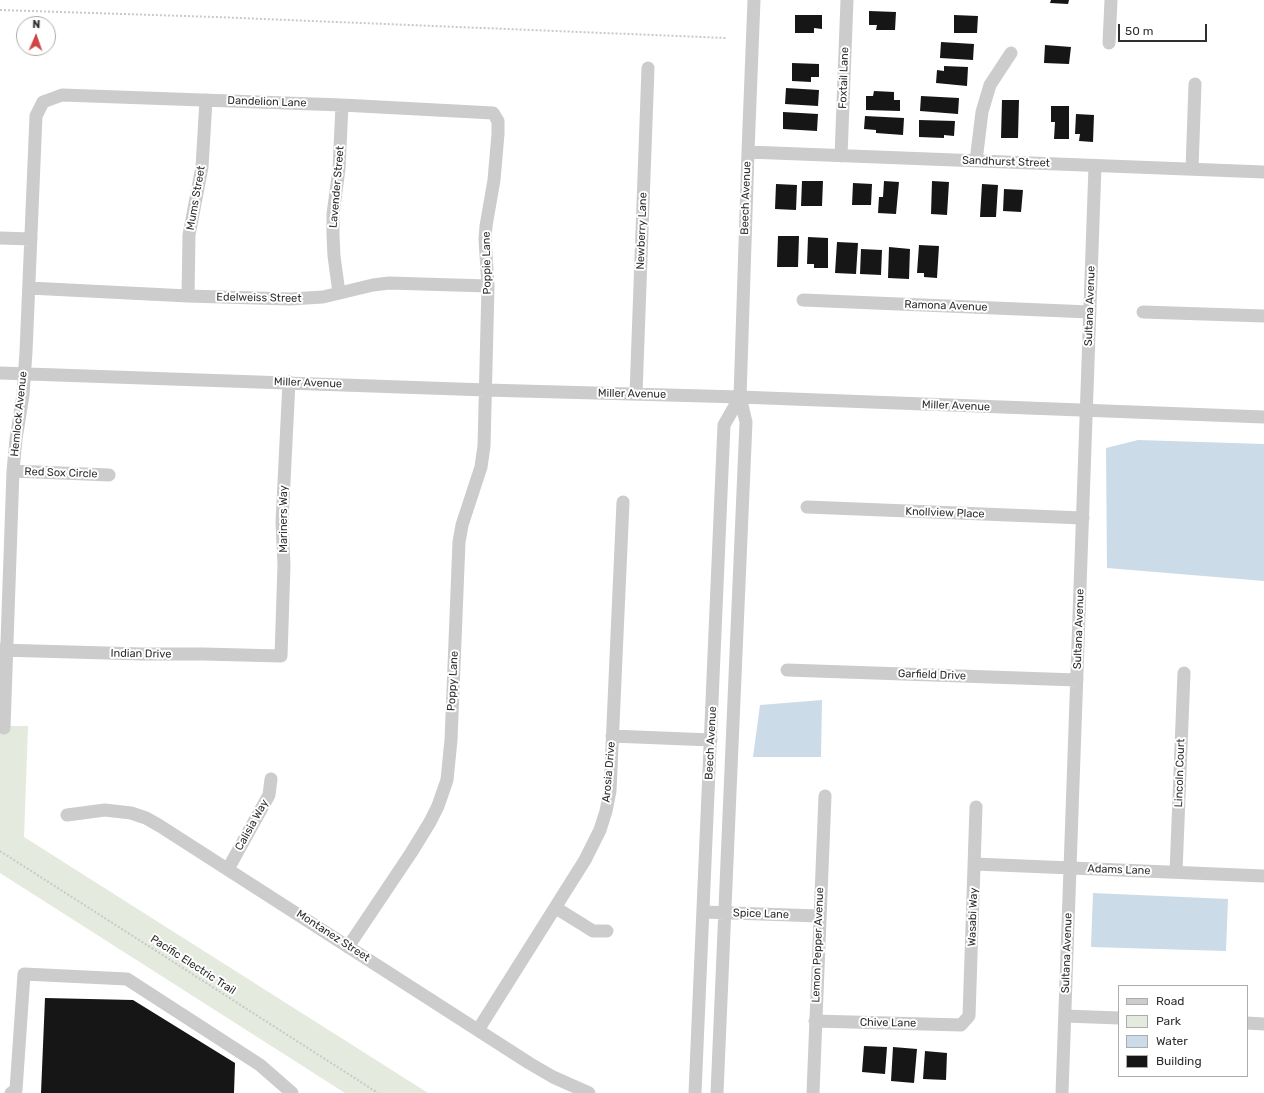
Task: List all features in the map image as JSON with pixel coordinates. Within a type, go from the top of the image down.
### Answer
[{"type":"street","name":"Beech Avenue","points":[[717,1093],[746,422],[740,396],[754,0]]},
{"type":"street","name":"Foxtail Lane","points":[[842,156],[847,0]]},
{"type":"street","points":[[1109,43],[1111,0]]},
{"type":"street","points":[[976,161],[982,112],[990,85],[1011,53]]},
{"type":"street","name":"Newberry Lane","points":[[636,394],[648,68]]},
{"type":"street","points":[[1192,169],[1195,84]]},
{"type":"street","name":"Dandelion Lane","points":[[43,102],[62,95],[342,105],[493,113]]},
{"type":"street","name":"Mums Street","points":[[188,296],[189,235],[202,166],[206,100]]},
{"type":"street","name":"Hemlock Avenue","points":[[4,728],[3,650],[13,471],[22,402],[30,288],[36,116],[43,102]]},
{"type":"street","name":"Lavender Street","points":[[339,293],[334,256],[333,214],[339,169],[342,105]]},
{"type":"street","name":"Poppie Lane","points":[[486,390],[488,286],[485,252],[498,134],[498,121],[493,113]]},
{"type":"street","name":"Sandhurst Street","points":[[748,152],[1264,172]]},
{"type":"street","name":"Sultana Avenue","points":[[1062,1093],[1095,166]]},
{"type":"street","points":[[0,238],[31,238]]},
{"type":"street","name":"Edelweiss Street","points":[[30,288],[188,296],[290,299],[323,297],[373,285],[389,283],[488,286]]},
{"type":"street","name":"Ramona Avenue","points":[[803,300],[1090,312]]},
{"type":"street","points":[[1143,312],[1264,316]]},
{"type":"street","name":"Miller Avenue","points":[[0,373],[486,390],[740,396],[1264,417]]},
{"type":"street","name":"Mariners Way","points":[[281,656],[284,564],[282,522],[289,382]]},
{"type":"street","name":"Poppy Lane","points":[[348,947],[430,822],[438,806],[447,780],[451,740],[459,542],[462,525],[481,467],[484,446],[486,390]]},
{"type":"street","name":"Beech Avenue","points":[[695,1093],[724,425],[740,396]]},
{"type":"street","name":"Red Sox Circle","points":[[13,471],[109,475]]},
{"type":"street","name":"Arosia Drive","points":[[478,1030],[556,908],[585,860],[600,830],[610,791],[623,502]]},
{"type":"street","name":"Knollview Place","points":[[807,507],[1083,518]]},
{"type":"street","name":"Indian Drive","points":[[3,650],[281,656]]},
{"type":"street","name":"Garfield Drive","points":[[787,670],[1077,680]]},
{"type":"street","name":"Lincoln Court","points":[[1176,872],[1184,673]]},
{"type":"street","points":[[612,736],[711,740]]},
{"type":"street","name":"Calisia Way","points":[[228,869],[269,795],[271,779]]},
{"type":"street","name":"Lemon Pepper Avenue","points":[[813,1093],[825,796]]},
{"type":"street","name":"Wasabi Way","points":[[961,1025],[969,1016],[976,807]]},
{"type":"street","name":"Montanez Street","points":[[67,815],[105,810],[131,813],[146,818],[553,1077],[589,1093]]},
{"type":"street","name":"Adams Lane","points":[[975,864],[1264,876]]},
{"type":"street","points":[[556,908],[593,931],[607,931]]},
{"type":"street","name":"Spice Lane","points":[[703,912],[819,916]]},
{"type":"street","points":[[11,1093],[16,1090],[24,974],[127,979],[260,1065],[292,1093]]},
{"type":"street","points":[[1065,1016],[1118,1018]]},
{"type":"street","name":"Chive Lane","points":[[815,1021],[961,1025]]},
{"type":"street","points":[[1248,1023],[1264,1024]]},
{"type":"path","points":[[0,10],[726,38]]},
{"type":"path","name":"Pacific Electric Trail","points":[[0,851],[378,1093]]},
{"type":"green space","points":[[0,726],[28,726],[24,837],[428,1093],[345,1093],[0,873]]},
{"type":"water","points":[[1138,440],[1264,444],[1264,581],[1107,568],[1106,448]]},
{"type":"water","points":[[822,700],[821,757],[753,757],[760,705]]},
{"type":"water","points":[[1093,893],[1228,899],[1226,951],[1091,947]]},
{"type":"building","points":[[1051,0],[1069,0],[1068,4],[1050,3]]},
{"type":"building","points":[[869,11],[896,12],[895,30],[876,30],[877,25],[869,25]]},
{"type":"building","points":[[795,15],[822,15],[822,29],[814,28],[814,33],[795,33]]},
{"type":"building","points":[[954,15],[978,16],[977,33],[954,33]]},
{"type":"building","points":[[941,42],[974,44],[973,60],[940,58]]},
{"type":"building","points":[[1045,45],[1071,47],[1069,64],[1044,63]]},
{"type":"building","points":[[792,63],[819,64],[819,77],[811,77],[811,82],[792,81]]},
{"type":"building","points":[[944,66],[968,67],[967,86],[936,83],[937,70],[944,71]]},
{"type":"building","points":[[786,88],[819,90],[818,106],[785,104]]},
{"type":"building","points":[[874,91],[894,92],[894,100],[900,100],[900,111],[866,110],[866,96],[873,96]]},
{"type":"building","points":[[921,96],[959,98],[958,114],[920,111]]},
{"type":"building","points":[[1002,100],[1019,100],[1018,138],[1001,138]]},
{"type":"building","points":[[1051,106],[1069,106],[1069,139],[1054,139],[1055,122],[1051,122]]},
{"type":"building","points":[[783,112],[818,114],[817,131],[783,129]]},
{"type":"building","points":[[1076,114],[1094,115],[1093,142],[1079,141],[1080,134],[1075,134]]},
{"type":"building","points":[[865,116],[904,118],[903,135],[876,133],[876,130],[864,129]]},
{"type":"building","points":[[919,120],[955,121],[954,136],[944,135],[944,138],[919,137]]},
{"type":"building","points":[[802,181],[823,181],[822,206],[801,206]]},
{"type":"building","points":[[884,181],[899,182],[896,214],[878,213],[879,197],[883,197]]},
{"type":"building","points":[[932,181],[949,182],[947,215],[931,214]]},
{"type":"building","points":[[853,183],[872,184],[871,205],[852,205]]},
{"type":"building","points":[[776,184],[797,185],[796,210],[775,209]]},
{"type":"building","points":[[982,184],[998,185],[996,217],[980,217]]},
{"type":"building","points":[[1004,189],[1023,190],[1021,212],[1003,211]]},
{"type":"building","points":[[778,236],[799,236],[798,267],[777,267]]},
{"type":"building","points":[[808,237],[828,238],[828,268],[814,268],[814,264],[807,264]]},
{"type":"building","points":[[837,242],[858,243],[856,274],[835,273]]},
{"type":"building","points":[[919,245],[939,246],[937,278],[924,277],[924,273],[917,273]]},
{"type":"building","points":[[889,247],[910,249],[909,279],[888,278]]},
{"type":"building","points":[[861,249],[882,250],[881,275],[860,274]]},
{"type":"building","points":[[45,998],[133,1000],[235,1063],[234,1093],[41,1093]]},
{"type":"building","points":[[864,1046],[887,1047],[885,1074],[862,1072]]},
{"type":"building","points":[[893,1047],[917,1049],[914,1083],[891,1081]]},
{"type":"building","points":[[925,1051],[947,1053],[946,1080],[923,1079]]}]
